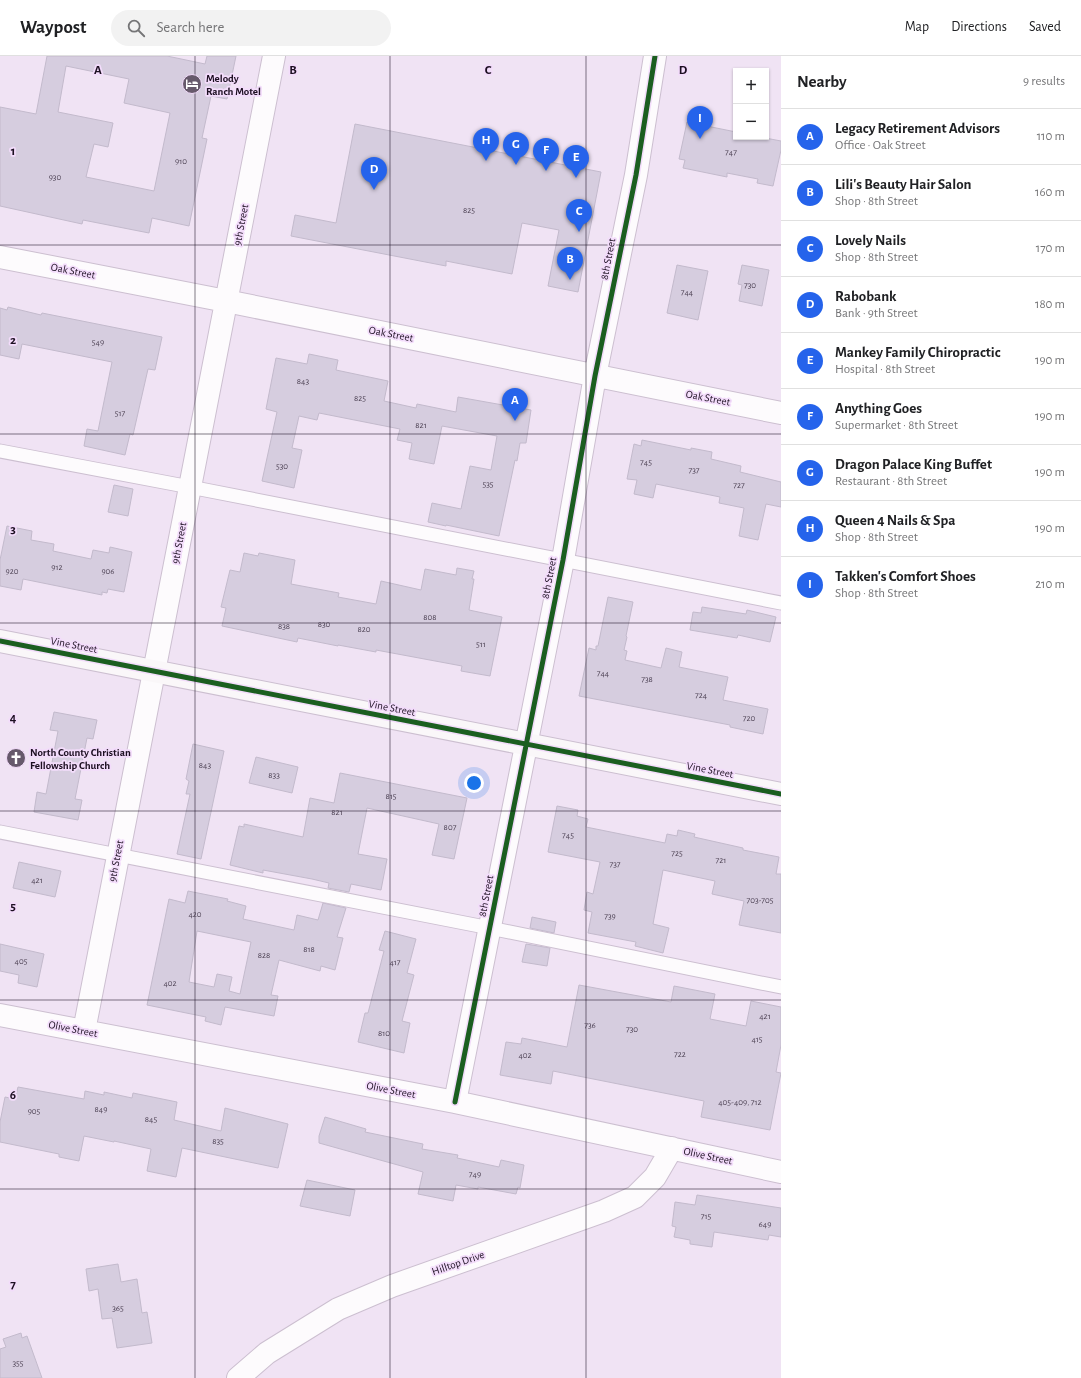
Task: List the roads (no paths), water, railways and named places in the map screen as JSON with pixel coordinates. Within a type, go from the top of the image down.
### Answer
[{"type":"street","name":"9th Street","points":[[84,1031],[274,56]]},
{"type":"street","name":"8th Street","points":[[455,1102],[563,560],[595,376],[636,175],[655,56]]},
{"type":"street","name":"Oak Street","points":[[0,257],[781,413]]},
{"type":"street","name":"Vine Street","points":[[0,641],[781,794]]},
{"type":"street","name":"Olive Street","points":[[0,1014],[455,1102],[781,1172]]},
{"type":"street","name":"Hilltop Drive","points":[[238,1378],[267,1353],[338,1309],[392,1286],[604,1211],[635,1197],[655,1177],[672,1148]]},
{"type":"lane","points":[[0,451],[781,603]]},
{"type":"lane","points":[[0,832],[490,928],[781,987]]},
{"type":"place","name":"Melody Ranch Motel","points":[[192,84]]},
{"type":"place","name":"Takken's Comfort Shoes","points":[[700,139]]},
{"type":"place","name":"Queen 4 Nails & Spa","points":[[486,161]]},
{"type":"place","name":"Dragon Palace King Buffet","points":[[516,165]]},
{"type":"place","name":"Anything Goes","points":[[546,171]]},
{"type":"place","name":"Mankey Family Chiropractic","points":[[576,178]]},
{"type":"place","name":"Rabobank","points":[[374,190]]},
{"type":"place","name":"Lovely Nails","points":[[579,232]]},
{"type":"place","name":"Lili's Beauty Hair Salon","points":[[570,280]]},
{"type":"place","name":"Legacy Retirement Advisors","points":[[515,421]]},
{"type":"place","name":"North County Christian Fellowship Church","points":[[16,758]]}]
